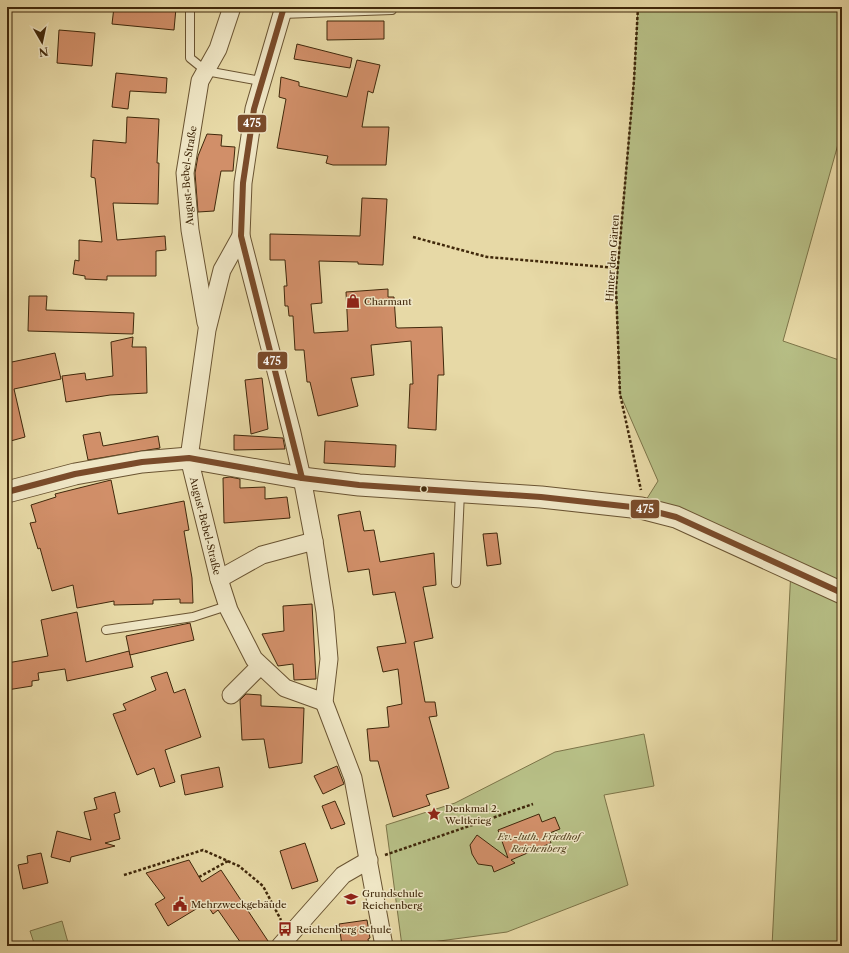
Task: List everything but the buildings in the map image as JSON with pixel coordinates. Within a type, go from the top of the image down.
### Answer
[{"type":"street","name":"August-Bebel-Straße","points":[[207,330],[190,230],[185,173],[200,82],[218,49],[232,7]]},
{"type":"street","name":"August-Bebel-Straße","points":[[283,10],[254,109],[244,183],[241,236],[292,433],[302,478],[325,612],[329,660],[324,702],[353,778],[384,946]]},
{"type":"street","name":"August-Bebel-Straße","points":[[241,236],[222,270],[207,330],[189,458],[227,606],[254,659],[285,688],[324,702]]},
{"type":"street","points":[[7,492],[75,474],[142,462],[189,458],[302,478],[359,485],[541,497],[641,508],[676,517],[842,593]]},
{"type":"street","name":"August-Bebel-Straße","points":[[219,579],[262,556],[314,541]]},
{"type":"street","points":[[232,694],[260,666]]},
{"type":"street","points":[[280,946],[343,875],[369,860]]},
{"type":"lane","points":[[190,7],[190,58],[206,71],[261,81]]},
{"type":"lane","points":[[283,10],[392,10]]},
{"type":"lane","points":[[456,583],[460,491]]},
{"type":"lane","points":[[106,630],[193,617],[227,606]]},
{"type":"path","name":"Hinter den Gärten","points":[[638,7],[634,80],[616,288],[620,394],[641,486],[641,508]]},
{"type":"path","points":[[412,237],[486,257],[618,268]]},
{"type":"path","points":[[369,860],[533,804]]},
{"type":"path","points":[[124,875],[203,850],[239,866],[263,886],[282,922],[291,933]]},
{"type":"path","points":[[199,877],[228,861]]},
{"type":"green space","points":[[638,7],[842,7],[842,130],[783,341],[842,361],[842,946],[772,946],[791,569],[641,508],[658,481],[620,394],[616,288],[634,80]]},
{"type":"green space","name":"Ev.-luth. Friedhof Reichenberg","points":[[644,734],[654,786],[604,795],[628,885],[507,932],[402,946],[386,825],[455,803],[555,752]]},
{"type":"green space","points":[[62,921],[69,946],[35,946],[30,931]]},
{"type":"transit line","name":"475","points":[[284,7],[254,109],[243,183],[241,236],[302,478]]},
{"type":"transit line","name":"475","points":[[7,492],[75,474],[142,462],[189,458],[302,478],[359,485],[541,497],[641,508],[676,517],[842,593]]},
{"type":"place","name":"Charmant","points":[[353,301]]},
{"type":"place","name":"Denkmal 2. Weltkrieg","points":[[434,814]]},
{"type":"place","name":"Grundschule Reichenberg","points":[[351,899]]},
{"type":"place","name":"Mehrzweckgebäude","points":[[180,904]]},
{"type":"place","name":"Reichenberg Schule","points":[[285,929]]}]
